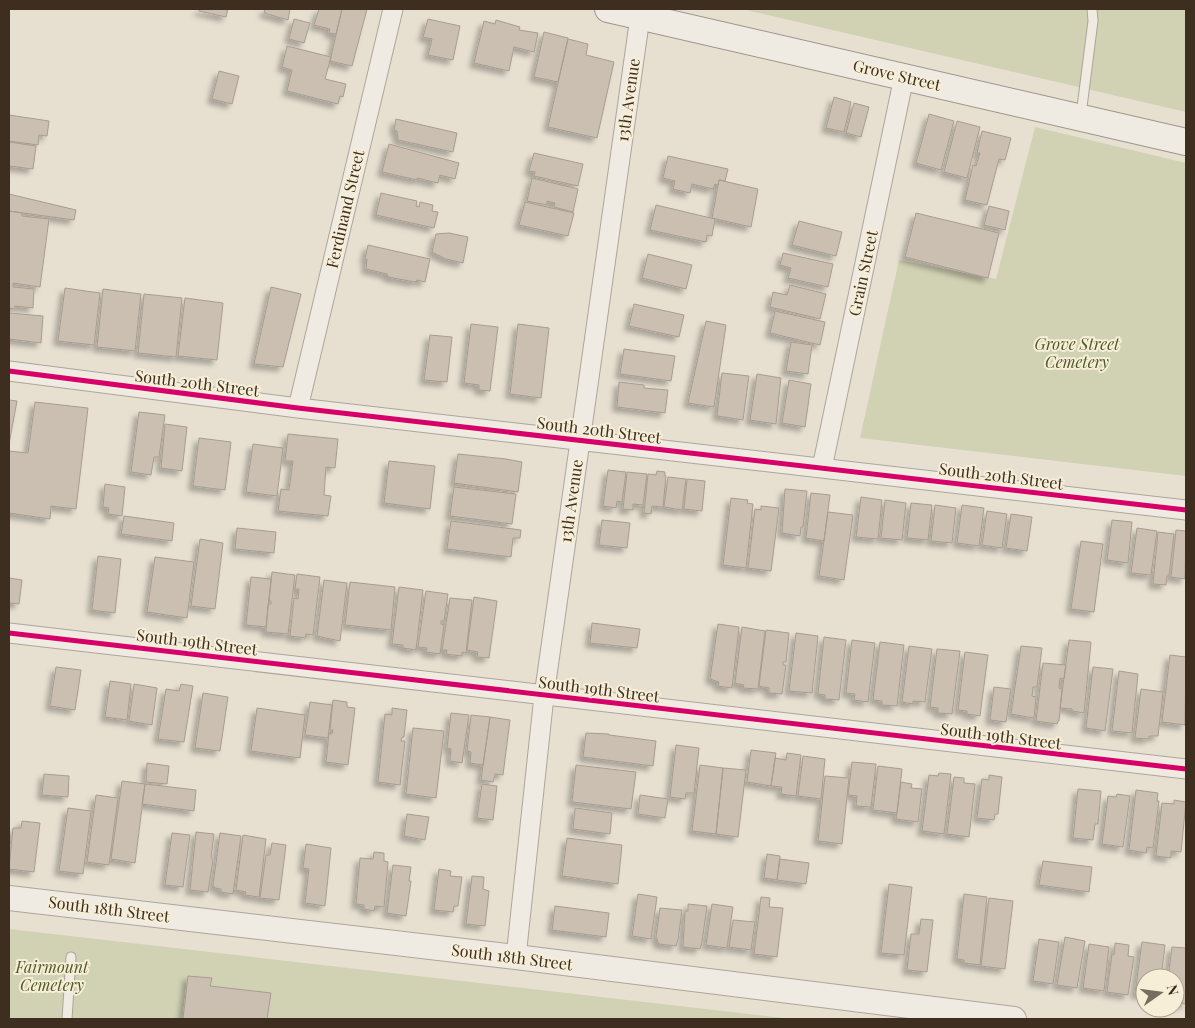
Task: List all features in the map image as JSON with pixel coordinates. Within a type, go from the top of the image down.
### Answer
[{"type":"main road","name":"Grove Street","points":[[608,9],[1186,142]]},
{"type":"street","name":"Ferdinand Street","points":[[298,408],[393,9]]},
{"type":"street","name":"13th Avenue","points":[[516,957],[544,696],[640,17]]},
{"type":"street","name":"Grain Street","points":[[822,468],[904,77]]},
{"type":"street","name":"South 20th Street","points":[[9,371],[298,408],[1186,510]]},
{"type":"street","name":"South 19th Street","points":[[9,633],[1186,769]]},
{"type":"street","name":"South 18th Street","points":[[9,898],[516,957],[1014,1019]]},
{"type":"lane","points":[[1080,117],[1093,21],[1092,9]]},
{"type":"lane","points":[[67,1019],[71,957]]},
{"type":"green space","points":[[742,9],[1186,9],[1186,112]]},
{"type":"green space","name":"Grove Street Cemetery","points":[[1035,127],[1186,163],[1186,476],[860,438],[899,260],[996,279]]},
{"type":"green space","name":"Fairmount Cemetery","points":[[9,929],[793,1019],[9,1019]]},
{"type":"building","points":[[199,9],[228,9],[226,17],[199,11]]},
{"type":"building","points":[[265,9],[290,9],[288,20],[264,13]]},
{"type":"building","points":[[319,9],[342,9],[336,34],[329,33],[330,29],[314,25]]},
{"type":"building","points":[[342,9],[367,9],[352,66],[330,61]]},
{"type":"building","points":[[294,19],[310,23],[304,43],[289,39]]},
{"type":"building","points":[[428,19],[460,26],[453,60],[428,55],[432,39],[423,37]]},
{"type":"building","points":[[496,20],[520,27],[519,30],[538,33],[534,52],[514,47],[509,71],[474,63],[484,21],[495,24]]},
{"type":"building","points":[[544,32],[568,38],[558,82],[534,77]]},
{"type":"building","points":[[568,39],[588,44],[586,55],[614,62],[597,138],[548,127]]},
{"type":"building","points":[[287,46],[331,57],[325,79],[346,84],[343,97],[340,96],[338,104],[287,91],[292,70],[282,67]]},
{"type":"building","points":[[219,71],[239,76],[232,104],[212,99]]},
{"type":"building","points":[[834,97],[851,102],[844,132],[826,128]]},
{"type":"building","points":[[854,103],[869,107],[861,137],[846,133]]},
{"type":"building","points":[[929,114],[954,121],[941,170],[916,163]]},
{"type":"building","points":[[9,115],[49,121],[47,136],[39,135],[38,145],[9,141]]},
{"type":"building","points":[[396,119],[457,133],[453,152],[398,140],[397,131],[394,130]]},
{"type":"building","points":[[957,121],[980,127],[967,178],[944,172]]},
{"type":"building","points":[[982,131],[1011,138],[1005,160],[999,159],[987,205],[965,200],[973,165],[976,166],[980,153],[977,153]]},
{"type":"building","points":[[9,142],[36,146],[33,169],[9,166]]},
{"type":"building","points":[[389,144],[459,163],[455,179],[440,175],[438,183],[382,172]]},
{"type":"building","points":[[534,153],[583,164],[578,186],[534,176],[535,172],[529,171]]},
{"type":"building","points":[[668,156],[728,169],[725,181],[719,180],[718,185],[715,184],[713,189],[692,184],[690,193],[673,189],[675,181],[663,178]]},
{"type":"building","points":[[532,178],[578,189],[573,212],[554,207],[555,203],[547,201],[547,205],[527,201]]},
{"type":"building","points":[[719,180],[758,189],[751,227],[712,218]]},
{"type":"building","points":[[381,193],[417,201],[416,206],[419,207],[420,202],[433,205],[432,211],[438,212],[434,228],[376,215]]},
{"type":"building","points":[[9,194],[76,210],[74,220],[9,211]]},
{"type":"building","points":[[525,202],[574,213],[568,236],[519,225]]},
{"type":"building","points":[[656,205],[715,219],[712,236],[707,235],[706,242],[650,230]]},
{"type":"building","points":[[989,206],[1009,211],[1005,230],[984,225]]},
{"type":"building","points":[[9,211],[22,213],[22,216],[49,219],[40,287],[13,283],[13,287],[34,289],[33,308],[15,306],[15,309],[9,308]]},
{"type":"building","points":[[916,213],[999,233],[988,278],[905,257]]},
{"type":"building","points":[[799,221],[842,232],[836,256],[792,245]]},
{"type":"building","points":[[449,233],[468,237],[463,263],[446,259],[432,252],[436,234]]},
{"type":"building","points":[[368,245],[430,259],[425,282],[388,277],[387,274],[366,269],[367,259],[365,259]]},
{"type":"building","points":[[783,253],[833,264],[828,287],[788,278],[791,268],[780,265]]},
{"type":"building","points":[[648,254],[692,265],[686,289],[642,278]]},
{"type":"building","points":[[790,285],[826,294],[820,319],[770,307],[773,292],[787,295]]},
{"type":"building","points":[[271,287],[301,294],[283,367],[254,364]]},
{"type":"building","points":[[65,288],[100,293],[94,345],[58,341]]},
{"type":"building","points":[[103,289],[141,294],[135,351],[97,347]]},
{"type":"building","points":[[144,294],[182,298],[176,357],[138,353]]},
{"type":"building","points":[[185,298],[223,303],[217,360],[178,356]]},
{"type":"building","points":[[634,304],[684,315],[679,337],[629,326]]},
{"type":"building","points":[[775,311],[825,322],[820,345],[770,333]]},
{"type":"building","points":[[9,313],[43,316],[41,343],[9,339]]},
{"type":"building","points":[[706,321],[726,325],[714,407],[688,403]]},
{"type":"building","points":[[471,324],[498,327],[490,391],[479,390],[479,385],[464,383]]},
{"type":"building","points":[[518,324],[549,328],[541,398],[510,394]]},
{"type":"building","points":[[430,335],[452,337],[447,382],[424,380]]},
{"type":"building","points":[[791,342],[812,345],[808,374],[786,371]]},
{"type":"building","points":[[624,349],[675,356],[671,381],[620,374]]},
{"type":"building","points":[[722,373],[749,376],[743,420],[717,416]]},
{"type":"building","points":[[757,374],[781,378],[776,424],[750,420]]},
{"type":"building","points":[[789,380],[811,384],[805,427],[782,423]]},
{"type":"building","points":[[619,382],[644,385],[644,388],[668,390],[665,413],[617,407]]},
{"type":"building","points":[[9,400],[17,401],[9,444]]},
{"type":"building","points":[[35,402],[88,408],[76,509],[51,506],[50,519],[9,513],[9,451],[28,453]]},
{"type":"building","points":[[139,412],[165,415],[159,457],[154,457],[151,475],[131,472]]},
{"type":"building","points":[[165,424],[187,427],[182,471],[161,468]]},
{"type":"building","points":[[288,434],[338,439],[335,468],[326,467],[324,495],[331,496],[328,516],[278,511],[281,489],[289,490],[293,461],[285,461]]},
{"type":"building","points":[[199,438],[231,442],[225,490],[193,486]]},
{"type":"building","points":[[253,444],[283,448],[277,496],[246,492]]},
{"type":"building","points":[[458,454],[522,462],[518,492],[454,483]]},
{"type":"building","points":[[389,461],[435,466],[430,509],[384,503]]},
{"type":"building","points":[[608,470],[626,472],[622,502],[617,501],[616,508],[603,506]]},
{"type":"building","points":[[657,471],[665,472],[666,476],[663,507],[652,506],[651,514],[644,513],[648,474],[656,475]]},
{"type":"building","points":[[627,472],[647,474],[643,505],[633,504],[633,510],[623,509]]},
{"type":"building","points":[[668,477],[686,479],[682,510],[664,507]]},
{"type":"building","points":[[687,479],[705,481],[702,511],[684,509]]},
{"type":"building","points":[[105,484],[125,487],[122,516],[108,514],[109,508],[103,507]]},
{"type":"building","points":[[454,487],[516,494],[512,524],[450,516]]},
{"type":"building","points":[[785,489],[807,491],[803,527],[801,527],[800,536],[782,533]]},
{"type":"building","points":[[811,493],[830,495],[824,541],[806,538]]},
{"type":"building","points":[[861,497],[882,500],[878,539],[856,537]]},
{"type":"building","points":[[731,498],[748,500],[747,503],[753,504],[746,568],[723,565]]},
{"type":"building","points":[[885,500],[906,503],[902,540],[881,538]]},
{"type":"building","points":[[911,503],[932,505],[928,540],[907,538]]},
{"type":"building","points":[[935,505],[956,508],[952,543],[931,541]]},
{"type":"building","points":[[962,505],[984,508],[979,546],[957,543]]},
{"type":"building","points":[[761,506],[779,508],[771,571],[748,568],[755,509],[761,510]]},
{"type":"building","points":[[987,511],[1007,514],[1002,548],[982,545]]},
{"type":"building","points":[[828,512],[853,515],[844,580],[819,576]]},
{"type":"building","points":[[1011,514],[1032,517],[1027,551],[1006,548]]},
{"type":"building","points":[[124,516],[174,523],[172,541],[121,534]]},
{"type":"building","points":[[602,520],[630,523],[627,548],[599,545]]},
{"type":"building","points":[[1112,520],[1132,522],[1128,563],[1107,560]]},
{"type":"building","points":[[451,521],[521,530],[520,538],[513,538],[511,557],[447,549]]},
{"type":"building","points":[[237,528],[276,532],[274,553],[235,549]]},
{"type":"building","points":[[1137,528],[1157,531],[1151,575],[1131,573]]},
{"type":"building","points":[[1176,530],[1186,531],[1185,579],[1171,577]]},
{"type":"building","points":[[1158,532],[1174,534],[1169,576],[1167,576],[1166,585],[1153,584]]},
{"type":"building","points":[[200,539],[223,543],[215,609],[191,606]]},
{"type":"building","points":[[1081,541],[1103,544],[1094,612],[1071,609]]},
{"type":"building","points":[[98,556],[121,559],[115,613],[92,610]]},
{"type":"building","points":[[155,557],[194,562],[187,618],[147,612]]},
{"type":"building","points":[[272,572],[295,575],[288,634],[266,632],[268,604],[271,604],[271,601],[269,601]]},
{"type":"building","points":[[297,574],[320,577],[313,635],[306,634],[305,638],[290,636],[294,598],[298,599],[299,589],[295,589]]},
{"type":"building","points":[[251,577],[271,579],[266,627],[246,625]]},
{"type":"building","points":[[9,578],[22,580],[19,604],[9,603]]},
{"type":"building","points":[[324,580],[347,583],[340,641],[317,636]]},
{"type":"building","points":[[350,582],[395,587],[391,630],[345,625]]},
{"type":"building","points":[[399,587],[423,590],[416,650],[403,648],[403,645],[392,644]]},
{"type":"building","points":[[426,591],[448,594],[444,621],[441,621],[441,624],[444,625],[440,654],[426,652],[427,648],[418,647]]},
{"type":"building","points":[[474,597],[497,601],[489,658],[477,657],[478,652],[467,650]]},
{"type":"building","points":[[450,598],[472,600],[466,653],[462,652],[462,656],[446,654],[447,650],[442,650]]},
{"type":"building","points":[[592,623],[640,629],[637,648],[590,643]]},
{"type":"building","points":[[718,624],[739,627],[732,688],[718,686],[719,682],[710,679]]},
{"type":"building","points":[[742,627],[765,631],[758,689],[743,688],[744,685],[735,683]]},
{"type":"building","points":[[766,630],[789,633],[786,662],[783,662],[783,665],[786,665],[782,694],[769,693],[769,688],[759,686]]},
{"type":"building","points":[[796,633],[818,636],[812,693],[789,691]]},
{"type":"building","points":[[824,637],[846,640],[839,700],[825,699],[825,695],[818,694]]},
{"type":"building","points":[[852,640],[875,643],[868,702],[854,700],[855,694],[846,693]]},
{"type":"building","points":[[1069,640],[1091,642],[1084,713],[1060,708]]},
{"type":"building","points":[[880,642],[904,645],[897,706],[882,705],[882,701],[873,700]]},
{"type":"building","points":[[909,646],[932,649],[925,702],[913,701],[913,704],[902,702]]},
{"type":"building","points":[[1021,646],[1042,648],[1037,687],[1033,687],[1032,696],[1036,697],[1034,718],[1011,714]]},
{"type":"building","points":[[937,649],[960,651],[952,714],[938,713],[938,708],[930,707]]},
{"type":"building","points":[[965,652],[988,655],[980,716],[958,710]]},
{"type":"building","points":[[1170,655],[1186,657],[1185,725],[1162,722]]},
{"type":"building","points":[[1043,663],[1066,665],[1064,679],[1060,678],[1059,688],[1062,689],[1059,721],[1057,724],[1036,721]]},
{"type":"building","points":[[56,667],[81,670],[75,710],[50,706]]},
{"type":"building","points":[[1093,667],[1113,669],[1105,731],[1086,728]]},
{"type":"building","points":[[1119,671],[1138,674],[1132,733],[1112,731]]},
{"type":"building","points":[[110,681],[131,684],[127,720],[105,717]]},
{"type":"building","points":[[134,684],[157,688],[152,725],[129,721]]},
{"type":"building","points":[[181,684],[193,686],[184,742],[158,739],[166,689],[179,691]]},
{"type":"building","points":[[994,687],[1011,689],[1006,722],[990,720]]},
{"type":"building","points":[[1141,689],[1163,692],[1158,736],[1149,736],[1149,739],[1135,738]]},
{"type":"building","points":[[203,693],[228,697],[220,751],[195,748]]},
{"type":"building","points":[[333,700],[347,702],[347,707],[355,708],[348,765],[326,762],[329,733],[332,734],[333,730],[330,730]]},
{"type":"building","points":[[310,702],[332,705],[328,738],[305,735]]},
{"type":"building","points":[[257,708],[305,715],[300,758],[251,751]]},
{"type":"building","points":[[392,708],[407,710],[404,737],[402,737],[401,741],[405,741],[400,785],[378,782],[385,714],[392,715]]},
{"type":"building","points":[[451,713],[469,715],[462,763],[450,761],[451,749],[447,748]]},
{"type":"building","points":[[471,715],[490,717],[483,765],[470,763],[471,752],[467,751]]},
{"type":"building","points":[[490,717],[510,720],[503,775],[495,774],[493,782],[481,780]]},
{"type":"building","points":[[413,728],[444,731],[436,798],[406,794]]},
{"type":"building","points":[[586,733],[609,734],[656,741],[653,766],[583,757]]},
{"type":"building","points":[[676,745],[699,748],[694,793],[686,793],[685,799],[670,797]]},
{"type":"building","points":[[751,750],[776,753],[771,786],[747,782]]},
{"type":"building","points":[[787,753],[801,755],[796,796],[781,794],[782,787],[771,786],[775,758],[786,760]]},
{"type":"building","points":[[803,756],[825,759],[821,799],[798,796]]},
{"type":"building","points":[[852,762],[876,764],[871,807],[856,806],[857,796],[848,795]]},
{"type":"building","points":[[147,763],[169,766],[167,784],[146,782]]},
{"type":"building","points":[[576,765],[636,772],[631,809],[572,802]]},
{"type":"building","points":[[700,765],[723,768],[716,834],[692,831]]},
{"type":"building","points":[[878,766],[902,769],[897,813],[873,810]]},
{"type":"building","points":[[723,768],[746,770],[738,837],[716,834]]},
{"type":"building","points":[[939,773],[951,774],[944,834],[922,831],[929,775],[938,776]]},
{"type":"building","points":[[44,774],[69,776],[68,797],[42,795]]},
{"type":"building","points":[[989,775],[1002,777],[998,814],[995,814],[994,820],[977,818],[982,779],[989,780]]},
{"type":"building","points":[[825,776],[849,778],[842,844],[818,841]]},
{"type":"building","points":[[954,777],[964,778],[964,783],[975,784],[969,837],[947,834]]},
{"type":"building","points":[[122,781],[145,784],[135,863],[111,859]]},
{"type":"building","points":[[901,782],[912,784],[911,788],[922,789],[918,822],[896,819]]},
{"type":"building","points":[[145,784],[196,790],[194,811],[142,804]]},
{"type":"building","points":[[482,784],[497,786],[493,820],[477,818]]},
{"type":"building","points":[[1078,789],[1101,791],[1098,824],[1095,824],[1093,840],[1073,838]]},
{"type":"building","points":[[1136,790],[1158,793],[1157,801],[1159,801],[1153,848],[1147,847],[1146,853],[1129,850]]},
{"type":"building","points":[[1117,794],[1130,796],[1123,847],[1102,844],[1108,796],[1116,797]]},
{"type":"building","points":[[96,795],[118,798],[109,865],[87,862]]},
{"type":"building","points":[[640,795],[668,799],[665,818],[638,814]]},
{"type":"building","points":[[1174,800],[1186,802],[1181,852],[1171,851],[1171,858],[1156,856],[1162,803],[1174,804]]},
{"type":"building","points":[[68,808],[91,811],[83,874],[59,871]]},
{"type":"building","points":[[575,808],[612,813],[610,834],[573,829]]},
{"type":"building","points":[[407,814],[429,817],[425,840],[404,836]]},
{"type":"building","points":[[22,821],[40,823],[34,872],[9,869],[13,828],[21,828]]},
{"type":"building","points":[[196,832],[214,834],[211,857],[213,860],[208,892],[190,890]]},
{"type":"building","points":[[172,833],[190,835],[183,887],[165,885]]},
{"type":"building","points":[[220,833],[241,836],[233,894],[221,892],[221,889],[215,888],[213,885]]},
{"type":"building","points":[[243,835],[266,839],[259,897],[245,895],[246,892],[236,890]]},
{"type":"building","points":[[567,838],[622,845],[618,884],[562,876]]},
{"type":"building","points":[[272,843],[286,845],[279,900],[260,898],[266,855],[270,855]]},
{"type":"building","points":[[306,844],[331,848],[325,906],[305,903],[309,869],[303,868]]},
{"type":"building","points":[[374,852],[384,853],[384,861],[388,862],[384,907],[375,906],[374,911],[364,909],[364,905],[356,904],[360,858],[373,859]]},
{"type":"building","points":[[767,854],[780,856],[777,880],[764,878]]},
{"type":"building","points":[[780,859],[809,863],[806,884],[777,880]]},
{"type":"building","points":[[1043,861],[1092,867],[1089,892],[1039,885]]},
{"type":"building","points":[[393,865],[411,867],[406,916],[387,913]]},
{"type":"building","points":[[439,869],[451,871],[450,876],[462,877],[458,906],[454,906],[453,912],[434,910]]},
{"type":"building","points":[[472,876],[484,877],[483,889],[489,891],[485,926],[466,924]]},
{"type":"building","points":[[889,884],[912,887],[904,955],[881,953]]},
{"type":"building","points":[[638,894],[657,897],[651,939],[632,936]]},
{"type":"building","points":[[964,894],[987,897],[980,965],[964,963],[964,960],[957,959]]},
{"type":"building","points":[[761,897],[770,898],[769,907],[783,908],[777,957],[754,954]]},
{"type":"building","points":[[989,898],[1013,901],[1005,969],[981,966]]},
{"type":"building","points":[[688,904],[707,906],[700,949],[683,947],[685,911],[688,911]]},
{"type":"building","points":[[712,904],[733,907],[727,948],[706,945]]},
{"type":"building","points":[[555,906],[609,913],[606,937],[552,930]]},
{"type":"building","points":[[660,908],[682,910],[676,946],[659,944],[656,937]]},
{"type":"building","points":[[921,919],[933,920],[927,972],[907,970],[911,934],[919,934]]},
{"type":"building","points":[[733,920],[755,922],[751,950],[729,947]]},
{"type":"building","points":[[1065,937],[1085,941],[1077,988],[1057,985]]},
{"type":"building","points":[[1039,939],[1059,942],[1053,984],[1033,981]]},
{"type":"building","points":[[1142,942],[1165,945],[1162,968],[1138,968]]},
{"type":"building","points":[[1115,943],[1129,945],[1128,956],[1134,957],[1128,995],[1107,992]]},
{"type":"building","points":[[1089,944],[1109,947],[1104,991],[1083,988]]},
{"type":"building","points":[[1172,947],[1186,948],[1186,1004],[1185,968],[1169,968]]},
{"type":"building","points":[[188,976],[212,978],[210,986],[271,993],[267,1019],[183,1019]]},
{"type":"cycle path","points":[[9,371],[298,408],[1186,510]]},
{"type":"cycle path","points":[[9,633],[1186,769]]}]
